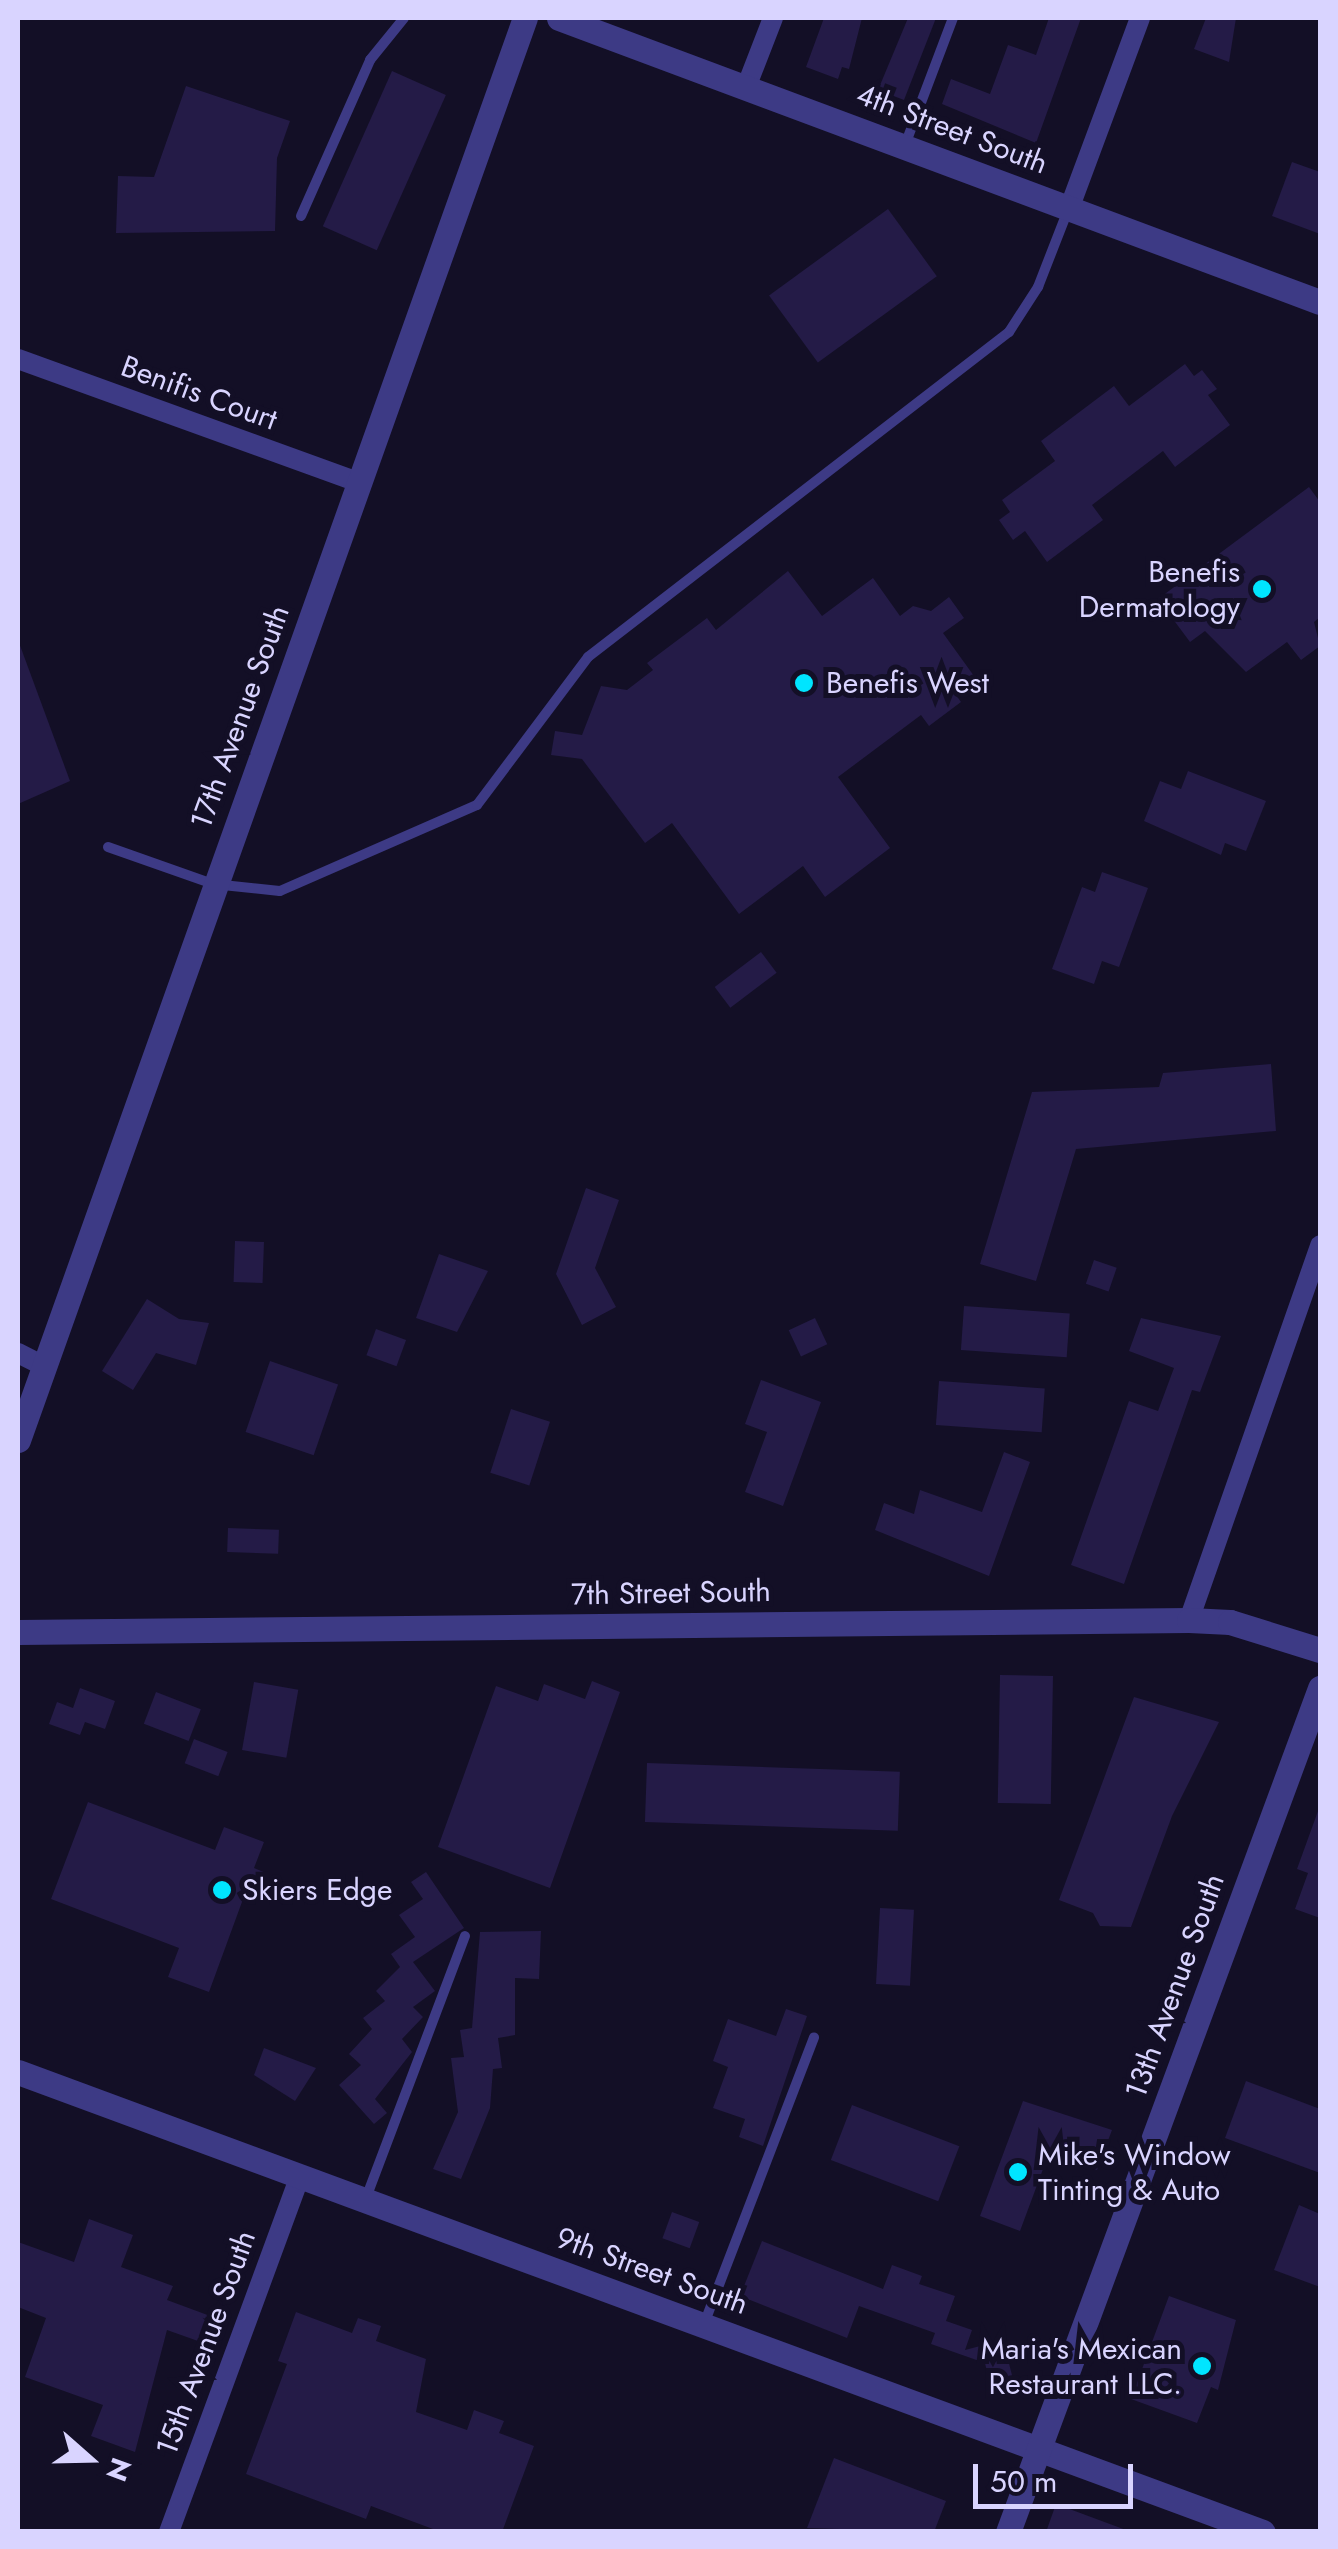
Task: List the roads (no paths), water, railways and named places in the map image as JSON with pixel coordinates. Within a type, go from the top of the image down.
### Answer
[{"type":"street","name":"17th Avenue South","points":[[18,1440],[213,884],[525,18]]},
{"type":"street","name":"4th Street South","points":[[559,18],[1320,302]]},
{"type":"street","points":[[747,86],[773,18]]},
{"type":"street","points":[[1069,210],[1140,18]]},
{"type":"street","name":"Benifis Court","points":[[18,359],[360,483]]},
{"type":"street","points":[[1189,1620],[1320,1245]]},
{"type":"street","points":[[18,1353],[43,1366]]},
{"type":"street","name":"7th Street South","points":[[18,1632],[1189,1620],[1230,1622],[1320,1650]]},
{"type":"street","name":"13th Avenue South","points":[[1008,2532],[1320,1688]]},
{"type":"street","name":"9th Street South","points":[[18,2072],[1263,2532]]},
{"type":"street","name":"15th Avenue South","points":[[170,2532],[300,2176]]},
{"type":"lane","points":[[301,216],[370,60],[404,18]]},
{"type":"lane","points":[[905,145],[953,18]]},
{"type":"lane","points":[[108,848],[213,884],[280,892],[477,805],[588,657],[1009,332],[1038,286],[1069,210]]},
{"type":"lane","points":[[366,2199],[464,1936]]},
{"type":"lane","points":[[704,2325],[814,2036]]},
{"type":"place","name":"Benefis Dermatology","points":[[1262,589]]},
{"type":"place","name":"Benefis West","points":[[804,683]]},
{"type":"place","name":"Skiers Edge","points":[[222,1890]]},
{"type":"place","name":"Mike's Window Tinting & Auto","points":[[1018,2172]]},
{"type":"place","name":"Maria's Mexican Restaurant LLC.","points":[[1202,2366]]}]
